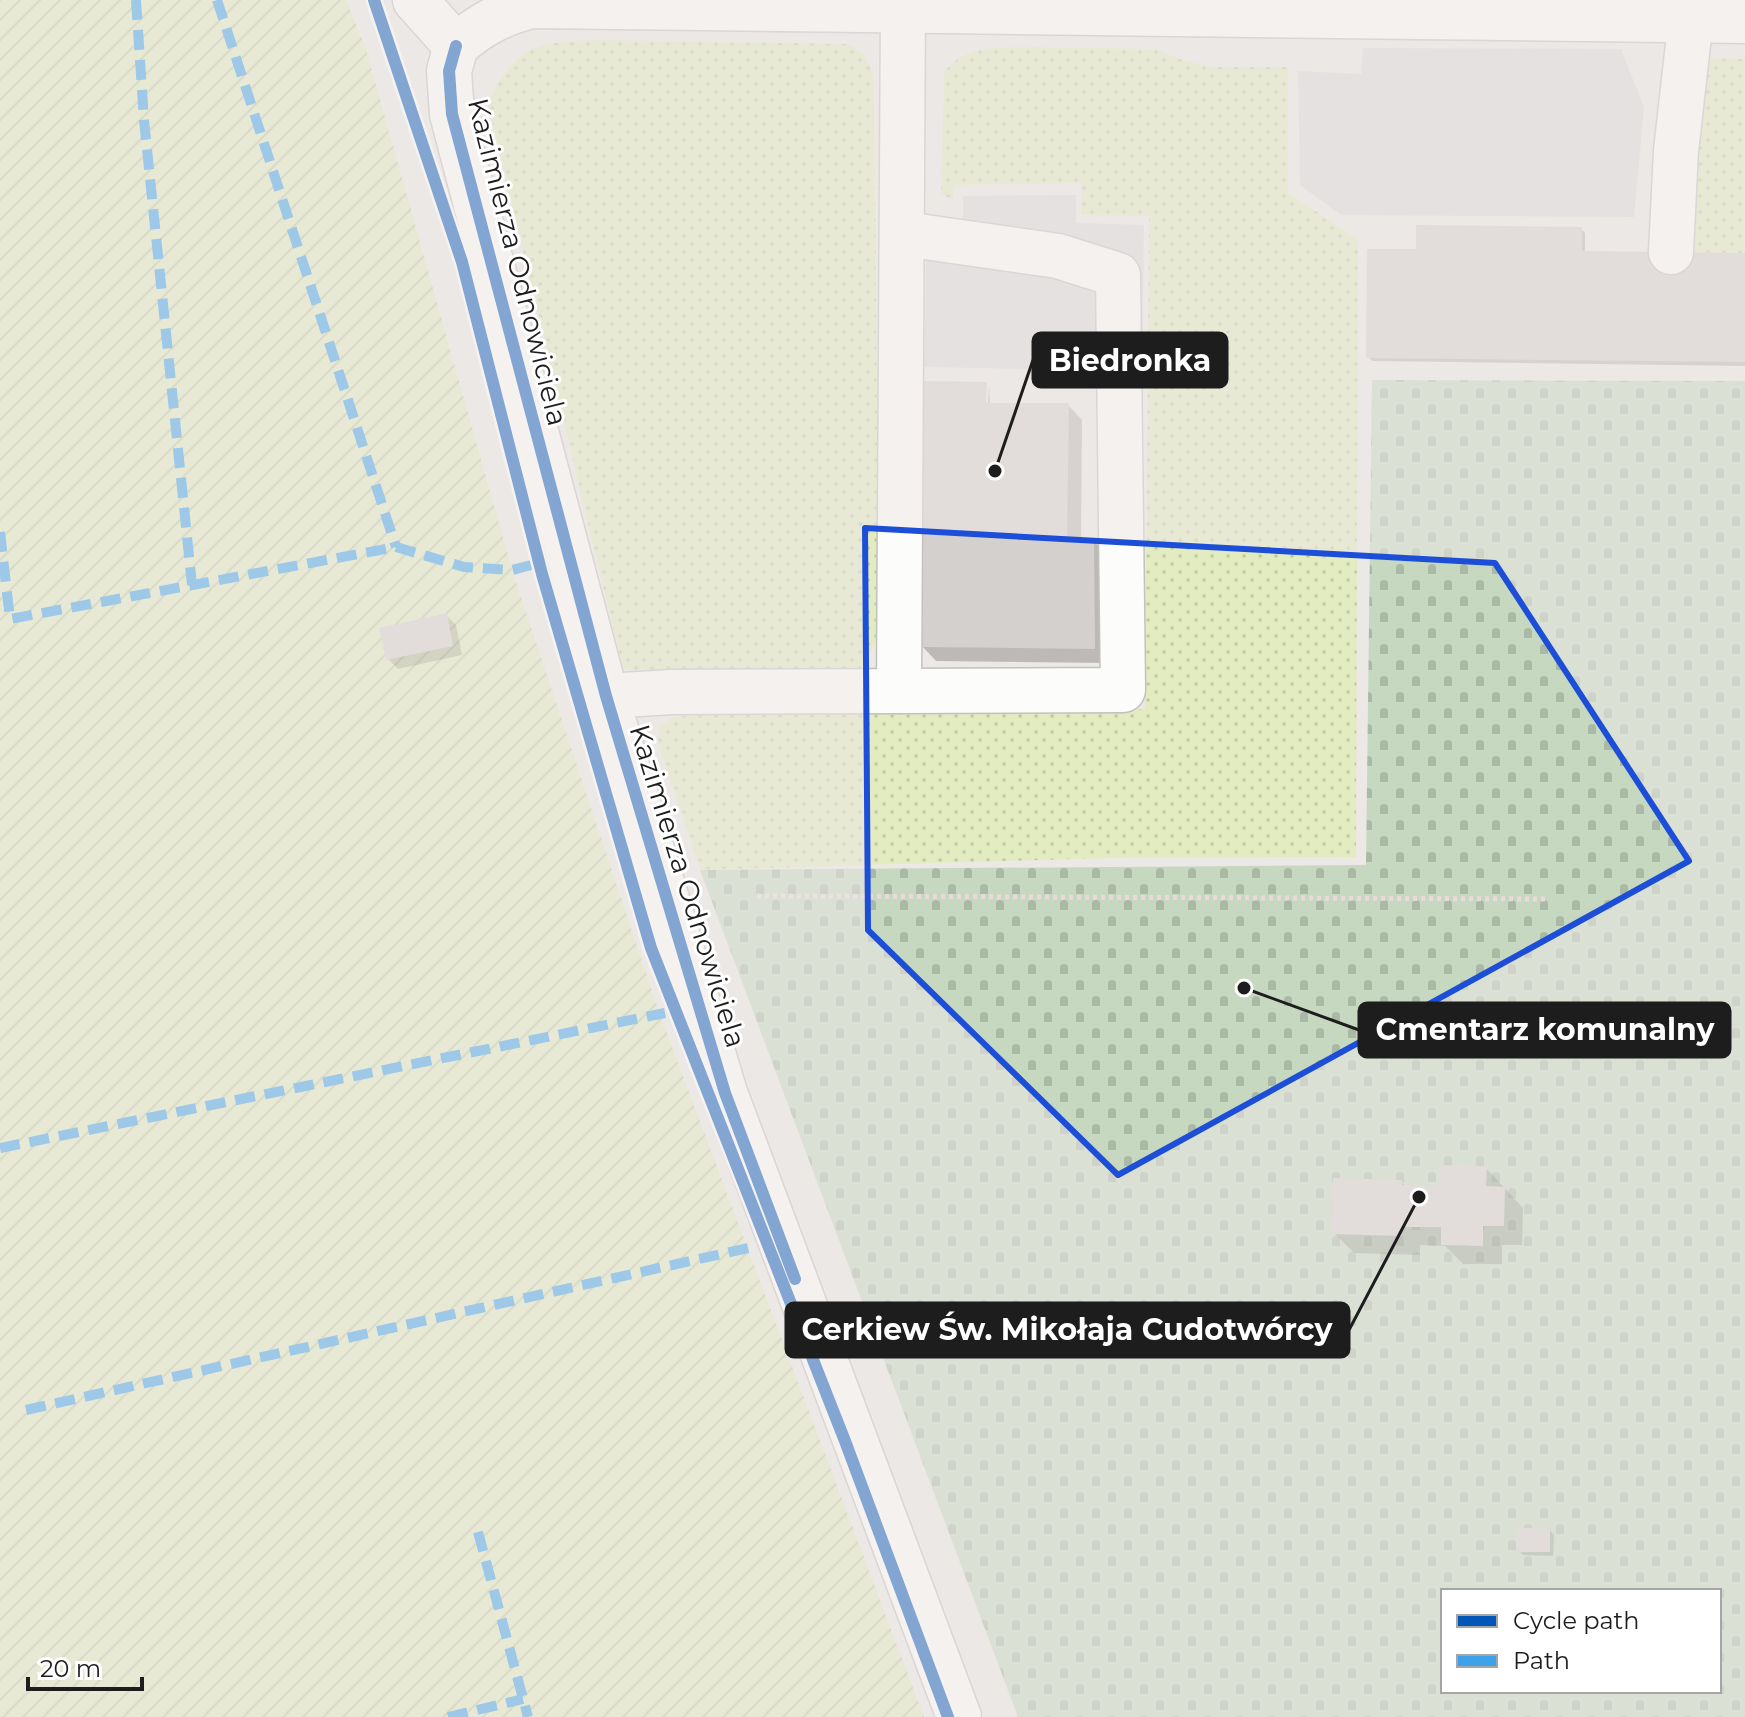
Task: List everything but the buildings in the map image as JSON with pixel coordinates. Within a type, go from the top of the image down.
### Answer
[{"type":"street","points":[[415,0],[456,46],[482,23],[532,6],[1693,10],[1745,21]]},
{"type":"street","points":[[899,691],[896,645],[904,234],[904,6]]},
{"type":"street","points":[[1671,252],[1676,151],[1693,10]]},
{"type":"street","name":"Kazimierza Odnowiciela","points":[[456,46],[449,71],[452,114],[606,696],[725,1093],[959,1717]]},
{"type":"street","points":[[606,696],[672,692],[1123,690],[1118,275],[1058,256],[904,234]]},
{"type":"path","points":[[757,896],[1546,899]]},
{"type":"highlighted area","points":[[865,528],[1495,563],[1689,861],[1118,1175],[868,930]]},
{"type":"green space","points":[[0,0],[346,0],[365,46],[512,570],[660,1015],[924,1717],[0,1717]]},
{"type":"green space","points":[[605,40],[846,44],[858,50],[868,63],[874,81],[879,637],[860,669],[623,670],[488,105],[509,68],[533,49],[548,44]]},
{"type":"green space","points":[[1034,47],[1156,49],[1185,61],[1214,67],[1288,67],[1288,192],[1358,240],[1356,857],[1107,858],[700,870],[658,744],[660,726],[671,718],[702,712],[1145,709],[1149,216],[1081,215],[1081,183],[954,185],[953,200],[941,194],[944,73],[962,56],[973,52]]},
{"type":"green space","points":[[1708,58],[1745,59],[1745,253],[1692,253],[1697,110]]},
{"type":"green space","points":[[1372,380],[1745,381],[1745,1717],[1018,1717],[700,870],[1366,865]]},
{"type":"shaded area","points":[[1363,48],[1621,49],[1644,107],[1634,217],[1341,215],[1300,185],[1298,71],[1361,74]]},
{"type":"shaded area","points":[[1076,195],[1076,223],[1144,225],[1142,371],[924,367],[927,223],[963,224],[963,196]]},
{"type":"marked path","points":[[136,0],[144,120],[192,585]]},
{"type":"marked path","points":[[217,0],[396,547]]},
{"type":"marked path","points":[[0,532],[10,619],[396,547],[464,567],[512,570],[539,563]]},
{"type":"marked path","points":[[0,1148],[665,1013]]},
{"type":"marked path","points":[[26,1410],[757,1246]]},
{"type":"marked path","points":[[478,1532],[528,1717]]},
{"type":"marked path","points":[[448,1717],[523,1699]]},
{"type":"cycle path","points":[[374,0],[462,262],[542,574],[651,948],[845,1441],[948,1717]]},
{"type":"cycle path","points":[[456,46],[449,71],[452,114],[606,696],[725,1093],[795,1279]]},
{"type":"place","name":"Biedronka","points":[[995,471]]},
{"type":"place","name":"Cmentarz komunalny","points":[[1244,988]]},
{"type":"place","name":"Cerkiew Św. Mikołaja Cudotwórcy","points":[[1419,1197]]}]
